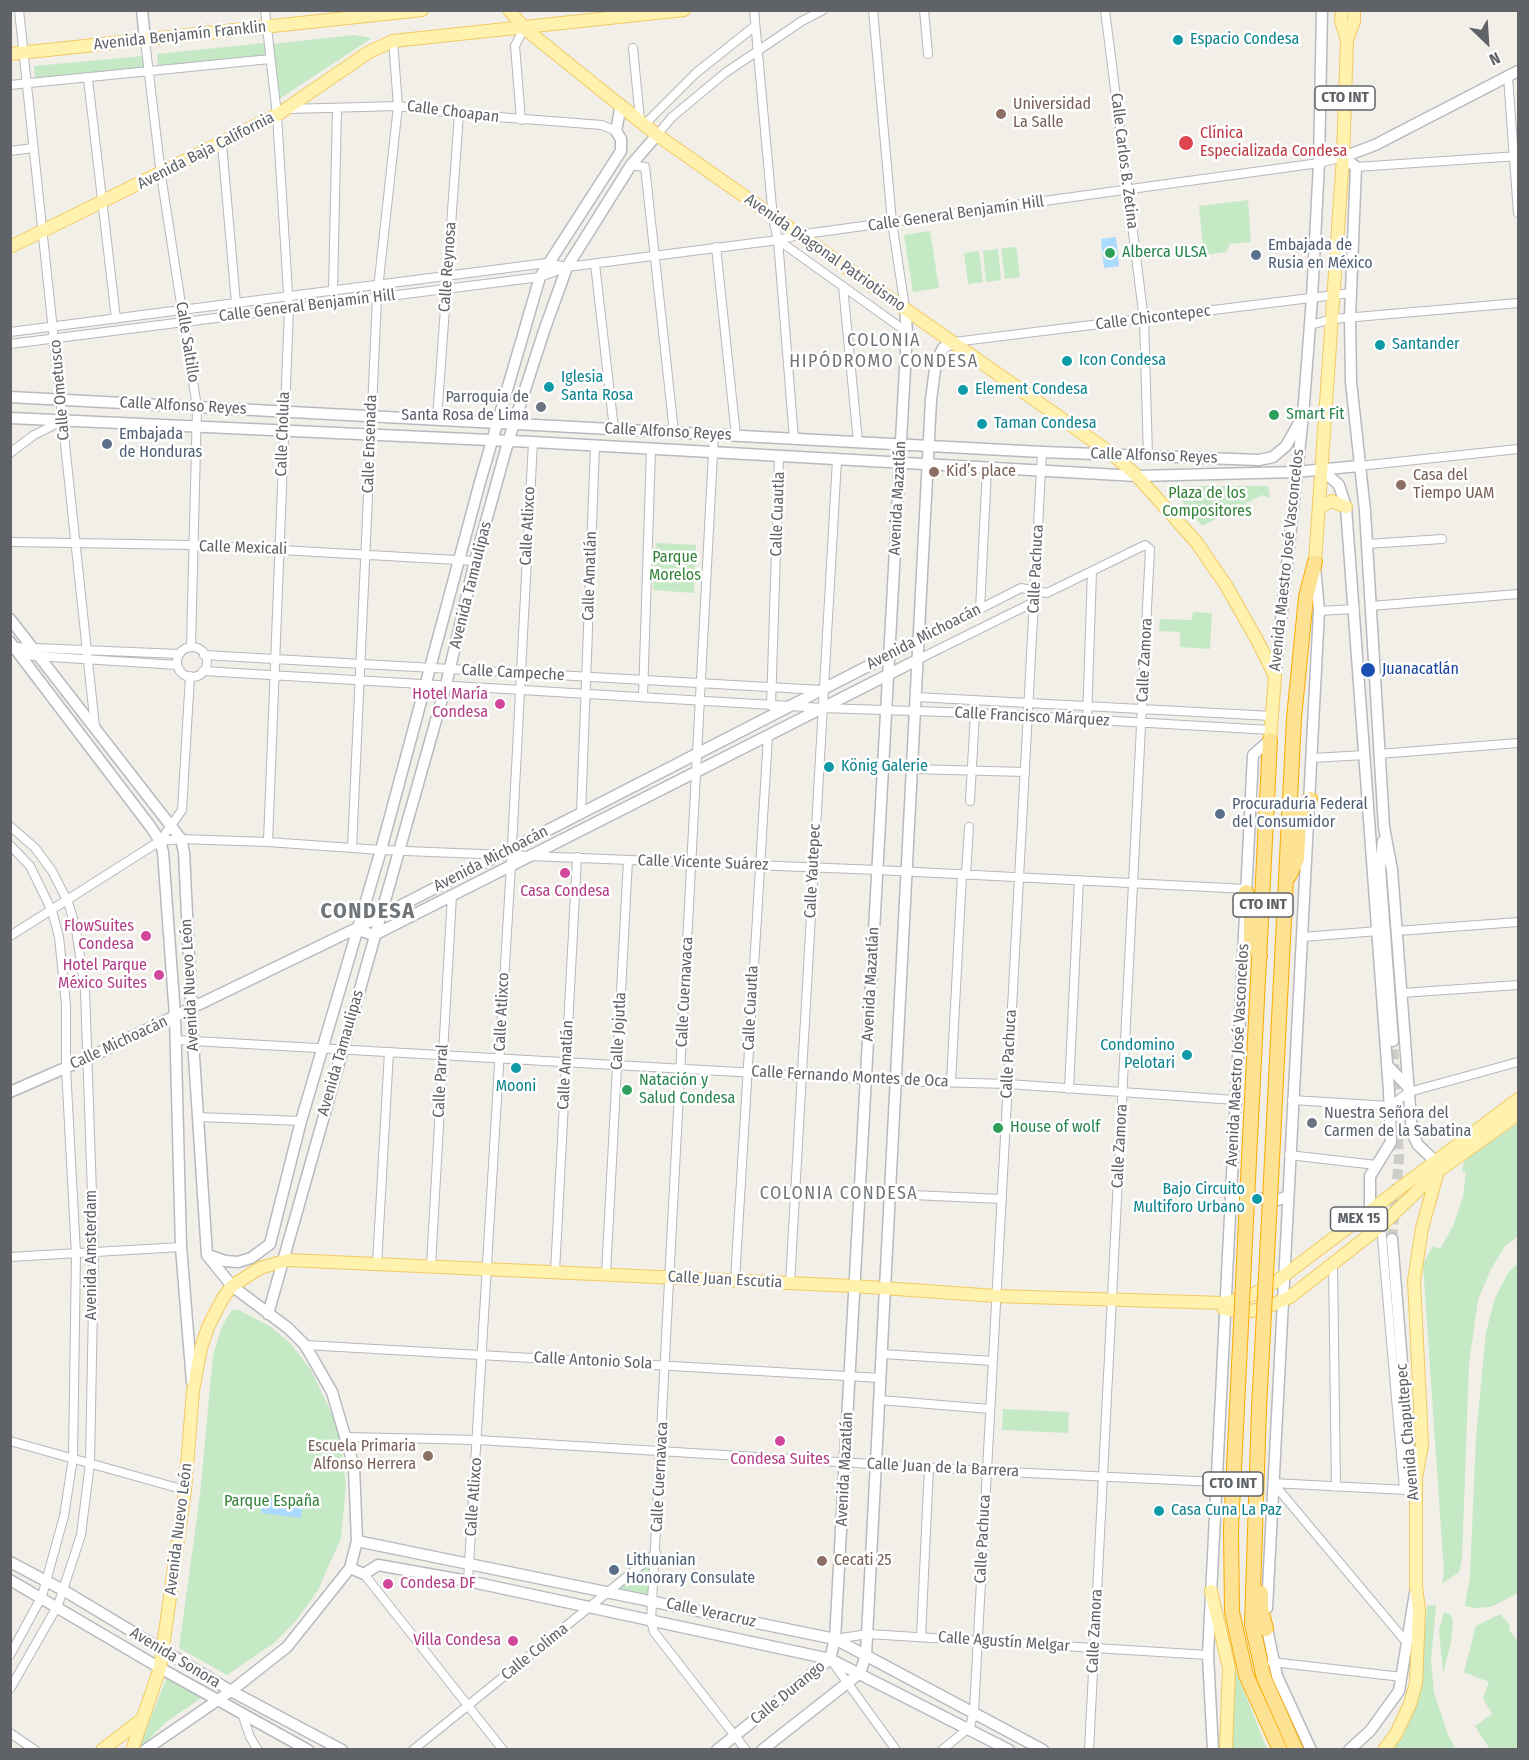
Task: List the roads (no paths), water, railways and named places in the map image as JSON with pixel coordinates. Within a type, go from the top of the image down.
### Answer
[{"type":"highway","name":"CTO INT","points":[[1296,1749],[1268,1688],[1257,1655],[1251,1605],[1294,718],[1306,597],[1315,562]]},
{"type":"highway","name":"CTO INT","points":[[1271,735],[1231,1529],[1232,1612],[1246,1675],[1280,1749]]},
{"type":"highway","points":[[1286,883],[1297,859],[1299,820],[1310,800]]},
{"type":"highway","points":[[1246,891],[1251,906],[1251,939],[1260,958]]},
{"type":"highway","points":[[1252,1555],[1261,1573],[1261,1609],[1266,1629]]},
{"type":"main road","points":[[142,10],[145,40]]},
{"type":"main road","name":"Avenida Benjamín Franklin","points":[[17,53],[422,10]]},
{"type":"main road","name":"Avenida Diagonal Patriotismo","points":[[509,10],[524,28],[657,135],[1112,454],[1172,512],[1206,556],[1243,614],[1275,676]]},
{"type":"main road","points":[[393,41],[684,10]]},
{"type":"main road","name":"Avenida Maestro José Vasconcelos","points":[[1214,1749],[1208,1655],[1253,755],[1271,735],[1295,472],[1303,416],[1319,163],[1322,10]]},
{"type":"main road","name":"Avenida Maestro José Vasconcelos","points":[[1311,1749],[1283,1692],[1272,1662],[1266,1629],[1319,611],[1315,562],[1343,157],[1347,40],[1342,10]]},
{"type":"main road","name":"Avenida Maestro José Vasconcelos","points":[[1347,40],[1354,21],[1354,10]]},
{"type":"main road","name":"Avenida Baja California","points":[[10,248],[161,175],[282,112],[369,52],[393,41]]},
{"type":"main road","points":[[1343,157],[1365,150],[1518,71]]},
{"type":"main road","points":[[621,105],[616,131],[621,139],[618,156],[631,165]]},
{"type":"main road","name":"Avenida Tamaulipas","points":[[268,1314],[446,685],[475,561],[508,441],[567,267],[631,165],[657,135]]},
{"type":"main road","name":"Avenida Tamaulipas","points":[[251,1258],[270,1244],[275,1229],[301,1121],[381,850],[424,684],[540,277],[546,263],[618,156]]},
{"type":"main road","points":[[1343,157],[1356,167],[1350,317],[1351,382],[1367,544],[1384,826],[1392,870],[1412,1133],[1418,1145],[1436,1166],[1415,1259],[1414,1281],[1422,1445],[1412,1486]]},
{"type":"main road","name":"Avenida Mazatlán","points":[[830,1659],[836,1639],[908,332],[905,308]]},
{"type":"main road","name":"Avenida Mazatlán","points":[[860,1673],[866,1655],[868,1634],[886,1287],[895,1194],[896,1081],[928,446],[936,361],[943,348],[954,342]]},
{"type":"main road","name":"Calle Alfonso Reyes","points":[[10,398],[1042,452],[1266,460],[1286,446],[1303,416]]},
{"type":"main road","name":"Calle Alfonso Reyes","points":[[10,418],[533,442],[1137,476],[1295,472],[1359,466]]},
{"type":"main road","points":[[1322,470],[1339,485],[1346,507],[1387,1065],[1391,1142],[1370,1176],[1370,1211]]},
{"type":"main road","points":[[1319,507],[1336,501],[1346,507]]},
{"type":"main road","points":[[10,619],[181,839]]},
{"type":"main road","name":"Avenida Michoacán","points":[[374,934],[452,896],[509,856],[582,813],[918,640]]},
{"type":"main road","points":[[14,648],[160,842]]},
{"type":"main road","name":"Avenida Michoacán","points":[[356,929],[509,856],[532,855],[917,660]]},
{"type":"main road","points":[[1384,826],[1380,868],[1393,1041]]},
{"type":"main road","name":"Avenida Nuevo León","points":[[181,839],[184,852],[191,1008],[207,1255]]},
{"type":"main road","name":"Avenida Nuevo León","points":[[132,1749],[160,1668],[185,1490],[192,1391],[181,1247],[175,1016],[160,842]]},
{"type":"main road","points":[[356,929],[374,934]]},
{"type":"main road","name":"Calle Michoacán","points":[[10,1092],[88,1058],[356,929]]},
{"type":"main road","points":[[1387,1065],[1409,1090]]},
{"type":"main road","name":"MEX 15","points":[[1282,1302],[1334,1265],[1381,1226],[1436,1166],[1518,1099]]},
{"type":"main road","name":"MEX 15","points":[[1225,1306],[1283,1276],[1370,1211],[1518,1114]]},
{"type":"main road","points":[[1230,1192],[1237,1197],[1278,1200],[1288,1196]]},
{"type":"main road","points":[[275,1229],[291,1233]]},
{"type":"main road","name":"Avenida Chapultepec","points":[[1349,1749],[1390,1706],[1399,1691],[1416,1586],[1412,1486],[1392,1239]]},
{"type":"main road","points":[[207,1255],[225,1261],[251,1258],[251,1272]]},
{"type":"main road","points":[[145,1749],[231,1691],[287,1647],[350,1568],[357,1541],[357,1497],[347,1437],[332,1392],[306,1345],[232,1287],[207,1255]]},
{"type":"main road","name":"Calle Juan Escutia","points":[[232,1287],[251,1272],[284,1260],[886,1287],[996,1296],[1112,1299],[1225,1306],[1245,1312],[1282,1302]]},
{"type":"main road","name":"Avenida Nuevo León","points":[[192,1391],[208,1327],[218,1306],[232,1287]]},
{"type":"main road","name":"Calle Veracruz","points":[[357,1541],[469,1562],[836,1639],[1043,1749]]},
{"type":"main road","points":[[350,1568],[364,1574],[378,1565],[379,1551],[374,1544]]},
{"type":"main road","name":"Avenida Sonora","points":[[10,1562],[63,1590],[231,1691],[342,1749]]},
{"type":"main road","name":"Calle Veracruz","points":[[378,1565],[592,1606],[651,1621],[830,1659],[970,1727],[1009,1749]]},
{"type":"main road","name":"Avenida Sonora","points":[[10,1580],[42,1596],[160,1668],[308,1749]]},
{"type":"main road","points":[[1384,1749],[1401,1724],[1416,1683],[1419,1610],[1416,1586]]},
{"type":"main road","points":[[1211,1591],[1229,1668],[1226,1749]]},
{"type":"main road","name":"Calle Durango","points":[[717,1749],[830,1659]]},
{"type":"main road","name":"Calle Durango","points":[[762,1749],[860,1673]]},
{"type":"main road","points":[[266,1726],[274,1714]]},
{"type":"main road","points":[[102,1749],[142,1719]]},
{"type":"main road","points":[[313,1749],[319,1738]]},
{"type":"street","name":"Calle Ometusco","points":[[19,10],[17,53],[26,86],[56,338],[62,421],[95,729]]},
{"type":"street","name":"Calle Cholula","points":[[265,10],[270,59],[282,112],[289,309],[282,431],[268,842]]},
{"type":"street","points":[[754,10],[773,218],[778,240],[794,439]]},
{"type":"street","name":"Avenida Tamaulipas","points":[[657,135],[672,117],[725,73],[823,10]]},
{"type":"street","points":[[873,10],[892,222],[905,308]]},
{"type":"street","points":[[924,10],[928,54]]},
{"type":"street","name":"Calle Carlos B. Zetina","points":[[1105,10],[1144,320],[1148,455]]},
{"type":"street","points":[[642,122],[696,73],[755,26]]},
{"type":"street","points":[[521,120],[515,46],[524,28]]},
{"type":"street","name":"Calle Saltillo","points":[[145,40],[161,175],[197,407],[191,647]]},
{"type":"street","name":"Calle Ensenada","points":[[352,848],[377,298],[398,106],[393,41]]},
{"type":"street","points":[[633,48],[642,122]]},
{"type":"street","name":"Avenida Benjamín Franklin","points":[[10,85],[26,86],[270,59]]},
{"type":"street","points":[[1508,77],[1516,156],[1518,213]]},
{"type":"street","points":[[88,79],[116,319]]},
{"type":"street","name":"Calle Choapan","points":[[282,112],[398,106],[521,120],[602,125],[616,131]]},
{"type":"street","points":[[333,291],[337,108]]},
{"type":"street","name":"Calle Reynosa","points":[[437,419],[459,114]]},
{"type":"street","points":[[222,144],[236,303]]},
{"type":"street","points":[[10,151],[33,148]]},
{"type":"street","points":[[1356,167],[1516,156]]},
{"type":"street","name":"Calle General Benjamín Hill","points":[[10,344],[540,277],[567,267],[778,240],[798,235],[1319,163],[1343,157]]},
{"type":"street","points":[[631,165],[645,167],[674,432]]},
{"type":"street","points":[[778,240],[908,332]]},
{"type":"street","points":[[716,247],[736,436]]},
{"type":"street","name":"Calle General Benjamín Hill","points":[[10,332],[546,263],[567,267]]},
{"type":"street","points":[[595,264],[614,429]]},
{"type":"street","points":[[843,286],[858,442]]},
{"type":"street","name":"Calle Chicontepec","points":[[954,342],[1351,293]]},
{"type":"street","points":[[1310,325],[1350,317],[1518,303]]},
{"type":"street","points":[[10,453],[34,435],[62,421]]},
{"type":"street","name":"Calle Cuernavaca","points":[[651,1621],[714,435]]},
{"type":"street","name":"Calle Atlixco","points":[[468,1581],[488,1269],[533,442]]},
{"type":"street","name":"Calle Amatlán","points":[[582,813],[595,446]]},
{"type":"street","points":[[1359,466],[1518,449]]},
{"type":"street","points":[[643,696],[651,450]]},
{"type":"street","name":"Calle Pachuca","points":[[970,1727],[974,1711],[978,1642],[1042,452]]},
{"type":"street","name":"Calle Cuautla","points":[[771,716],[779,457]]},
{"type":"street","name":"Calle Yautepec","points":[[790,1283],[837,460]]},
{"type":"street","points":[[980,609],[987,469]]},
{"type":"street","points":[[1367,544],[1442,539]]},
{"type":"street","name":"Calle Mexicali","points":[[10,542],[193,545],[475,561]]},
{"type":"street","name":"Avenida Michoacán","points":[[918,640],[1021,588],[1047,593],[1145,545]]},
{"type":"street","name":"Calle Zamora","points":[[1089,1749],[1151,553],[1149,546],[1145,545]]},
{"type":"street","points":[[1087,720],[1092,572]]},
{"type":"street","points":[[1371,606],[1518,594]]},
{"type":"street","name":"Avenida Michoacán","points":[[917,660],[1034,602]]},
{"type":"street","points":[[1319,611],[1355,609]]},
{"type":"street","points":[[35,652],[87,650],[179,654],[191,647],[198,649],[204,655],[206,663],[203,671],[190,676],[182,673],[177,665],[179,654]]},
{"type":"street","points":[[14,648],[87,660],[177,665]]},
{"type":"street","name":"Calle Campeche","points":[[204,655],[823,690]]},
{"type":"street","name":"Calle Campeche","points":[[203,671],[794,704]]},
{"type":"street","points":[[10,936],[68,902],[160,842],[182,810],[190,676]]},
{"type":"street","name":"Calle Francisco Márquez","points":[[916,697],[1272,716]]},
{"type":"street","name":"Calle Francisco Márquez","points":[[794,704],[823,708],[975,713],[1142,723],[1271,735]]},
{"type":"street","points":[[970,801],[975,713]]},
{"type":"street","name":"Calle Cuautla","points":[[735,1280],[768,736]]},
{"type":"street","points":[[1379,753],[1518,742]]},
{"type":"street","points":[[1312,758],[1365,755]]},
{"type":"street","points":[[912,769],[1025,772]]},
{"type":"street","name":"Avenida Amsterdam","points":[[10,826],[35,848],[52,871],[68,902],[81,957],[88,1058],[94,1252],[90,1463],[81,1535],[57,1605],[10,1689]]},
{"type":"street","points":[[951,1082],[969,827]]},
{"type":"street","points":[[160,842],[181,839],[268,842],[509,856]]},
{"type":"street","name":"Avenida Amsterdam","points":[[10,844],[30,866],[52,911],[62,961],[76,1254],[73,1458],[64,1516],[42,1596],[10,1655]]},
{"type":"street","name":"Calle Vicente Suárez","points":[[532,855],[907,871],[1246,891]]},
{"type":"street","name":"Calle Amatlán","points":[[555,1272],[577,857]]},
{"type":"street","name":"Calle Jojutla","points":[[606,1274],[628,860]]},
{"type":"street","points":[[1069,1089],[1079,880]]},
{"type":"street","name":"Calle Parral","points":[[431,1266],[452,896]]},
{"type":"street","points":[[1397,931],[1518,922]]},
{"type":"street","points":[[1303,937],[1377,932]]},
{"type":"street","points":[[1402,993],[1518,985]]},
{"type":"street","name":"Calle Fernando Montes de Oca","points":[[176,1040],[896,1081],[1008,1084],[1235,1100]]},
{"type":"street","points":[[377,1264],[389,1052]]},
{"type":"street","points":[[1292,1100],[1389,1106],[1409,1090],[1518,1062]]},
{"type":"street","points":[[198,1117],[301,1121]]},
{"type":"street","points":[[1290,1155],[1376,1165]]},
{"type":"street","points":[[895,1194],[1002,1199]]},
{"type":"street","name":"Avenida Chapultepec","points":[[1381,1226],[1412,1486]]},
{"type":"street","points":[[10,1257],[181,1247]]},
{"type":"street","points":[[1334,1265],[1336,1487]]},
{"type":"street","name":"Calle Antonio Sola","points":[[306,1345],[849,1374],[881,1378]]},
{"type":"street","points":[[882,1354],[993,1360]]},
{"type":"street","points":[[880,1400],[990,1409]]},
{"type":"street","name":"Calle Juan de la Barrera","points":[[347,1437],[478,1440],[845,1463],[1216,1482]]},
{"type":"street","points":[[10,1441],[185,1490]]},
{"type":"street","points":[[921,1637],[929,1467]]},
{"type":"street","points":[[1273,1483],[1336,1487],[1412,1486]]},
{"type":"street","points":[[1273,1483],[1407,1643]]},
{"type":"street","name":"Calle Colima","points":[[413,1749],[656,1553]]},
{"type":"street","points":[[364,1574],[503,1749]]},
{"type":"street","points":[[651,1621],[654,1632],[746,1749]]},
{"type":"street","name":"Calle Agustín Melgar","points":[[836,1639],[868,1634],[1208,1655]]},
{"type":"street","points":[[830,1659],[897,1749]]},
{"type":"street","points":[[1272,1662],[1402,1677]]},
{"type":"street","points":[[242,1713],[250,1737],[258,1749]]},
{"type":"street","points":[[942,1749],[970,1727]]},
{"type":"street","points":[[10,1732],[35,1749]]},
{"type":"water","name":"Alberca ULSA","points":[[1116,237],[1119,266],[1104,268],[1101,239]]},
{"type":"water","points":[[263,1497],[303,1502],[301,1518],[261,1513]]},
{"type":"tunnel","points":[[1392,1239],[1399,1158],[1393,1041]]},
{"type":"place","name":"Espacio Condesa","points":[[1178,40]]},
{"type":"place","name":"Universidad La Salle","points":[[1001,114]]},
{"type":"place","name":"Clínica Especializada Condesa","points":[[1186,143]]},
{"type":"place","name":"Alberca ULSA","points":[[1110,253]]},
{"type":"place","name":"Embajada de Rusia en México","points":[[1256,255]]},
{"type":"place","name":"Santander","points":[[1380,345]]},
{"type":"place","name":"Icon Condesa","points":[[1067,361]]},
{"type":"place","name":"Iglesia Santa Rosa","points":[[549,387]]},
{"type":"place","name":"Element Condesa","points":[[963,390]]},
{"type":"place","name":"Parroquia de Santa Rosa de Lima","points":[[541,407]]},
{"type":"place","name":"Smart Fit","points":[[1274,415]]},
{"type":"place","name":"Taman Condesa","points":[[982,424]]},
{"type":"place","name":"Embajada de Honduras","points":[[107,444]]},
{"type":"place","name":"Kid’s place","points":[[934,472]]},
{"type":"place","name":"Casa del Tiempo UAM","points":[[1401,485]]},
{"type":"place","name":"Juanacatlán","points":[[1368,670]]},
{"type":"place","name":"Hotel María Condesa","points":[[500,704]]},
{"type":"place","name":"König Galerie","points":[[829,767]]},
{"type":"place","name":"Procuraduría Federal del Consumidor","points":[[1220,814]]},
{"type":"place","name":"Casa Condesa","points":[[565,873]]},
{"type":"place","name":"FlowSuites Condesa","points":[[146,936]]},
{"type":"place","name":"Hotel Parque México Suites","points":[[159,975]]},
{"type":"place","name":"Condomino Pelotari","points":[[1187,1055]]},
{"type":"place","name":"Mooni","points":[[516,1068]]},
{"type":"place","name":"Natación y Salud Condesa","points":[[627,1090]]},
{"type":"place","name":"Nuestra Señora del Carmen de la Sabatina","points":[[1312,1123]]},
{"type":"place","name":"House of wolf","points":[[998,1128]]},
{"type":"place","name":"Bajo Circuito Multiforo Urbano","points":[[1257,1199]]},
{"type":"place","name":"Condesa Suites","points":[[780,1441]]},
{"type":"place","name":"Escuela Primaria Alfonso Herrera","points":[[428,1456]]},
{"type":"place","name":"Casa Cuna La Paz","points":[[1159,1511]]},
{"type":"place","name":"Cecati 25","points":[[822,1561]]},
{"type":"place","name":"Lithuanian Honorary Consulate","points":[[614,1570]]},
{"type":"place","name":"Condesa DF","points":[[388,1584]]},
{"type":"place","name":"Villa Condesa","points":[[513,1641]]},
{"type":"district","name":"COLONIA HIPÓDROMO CONDESA","points":[[884,351]]},
{"type":"district","name":"CONDESA","points":[[368,912]]},
{"type":"district","name":"COLONIA CONDESA","points":[[839,1194]]},
{"type":"park label","name":"Plaza de los Compositores","points":[[1207,503]]},
{"type":"park label","name":"Parque Morelos","points":[[675,567]]},
{"type":"park label","name":"Parque España","points":[[272,1502]]}]
